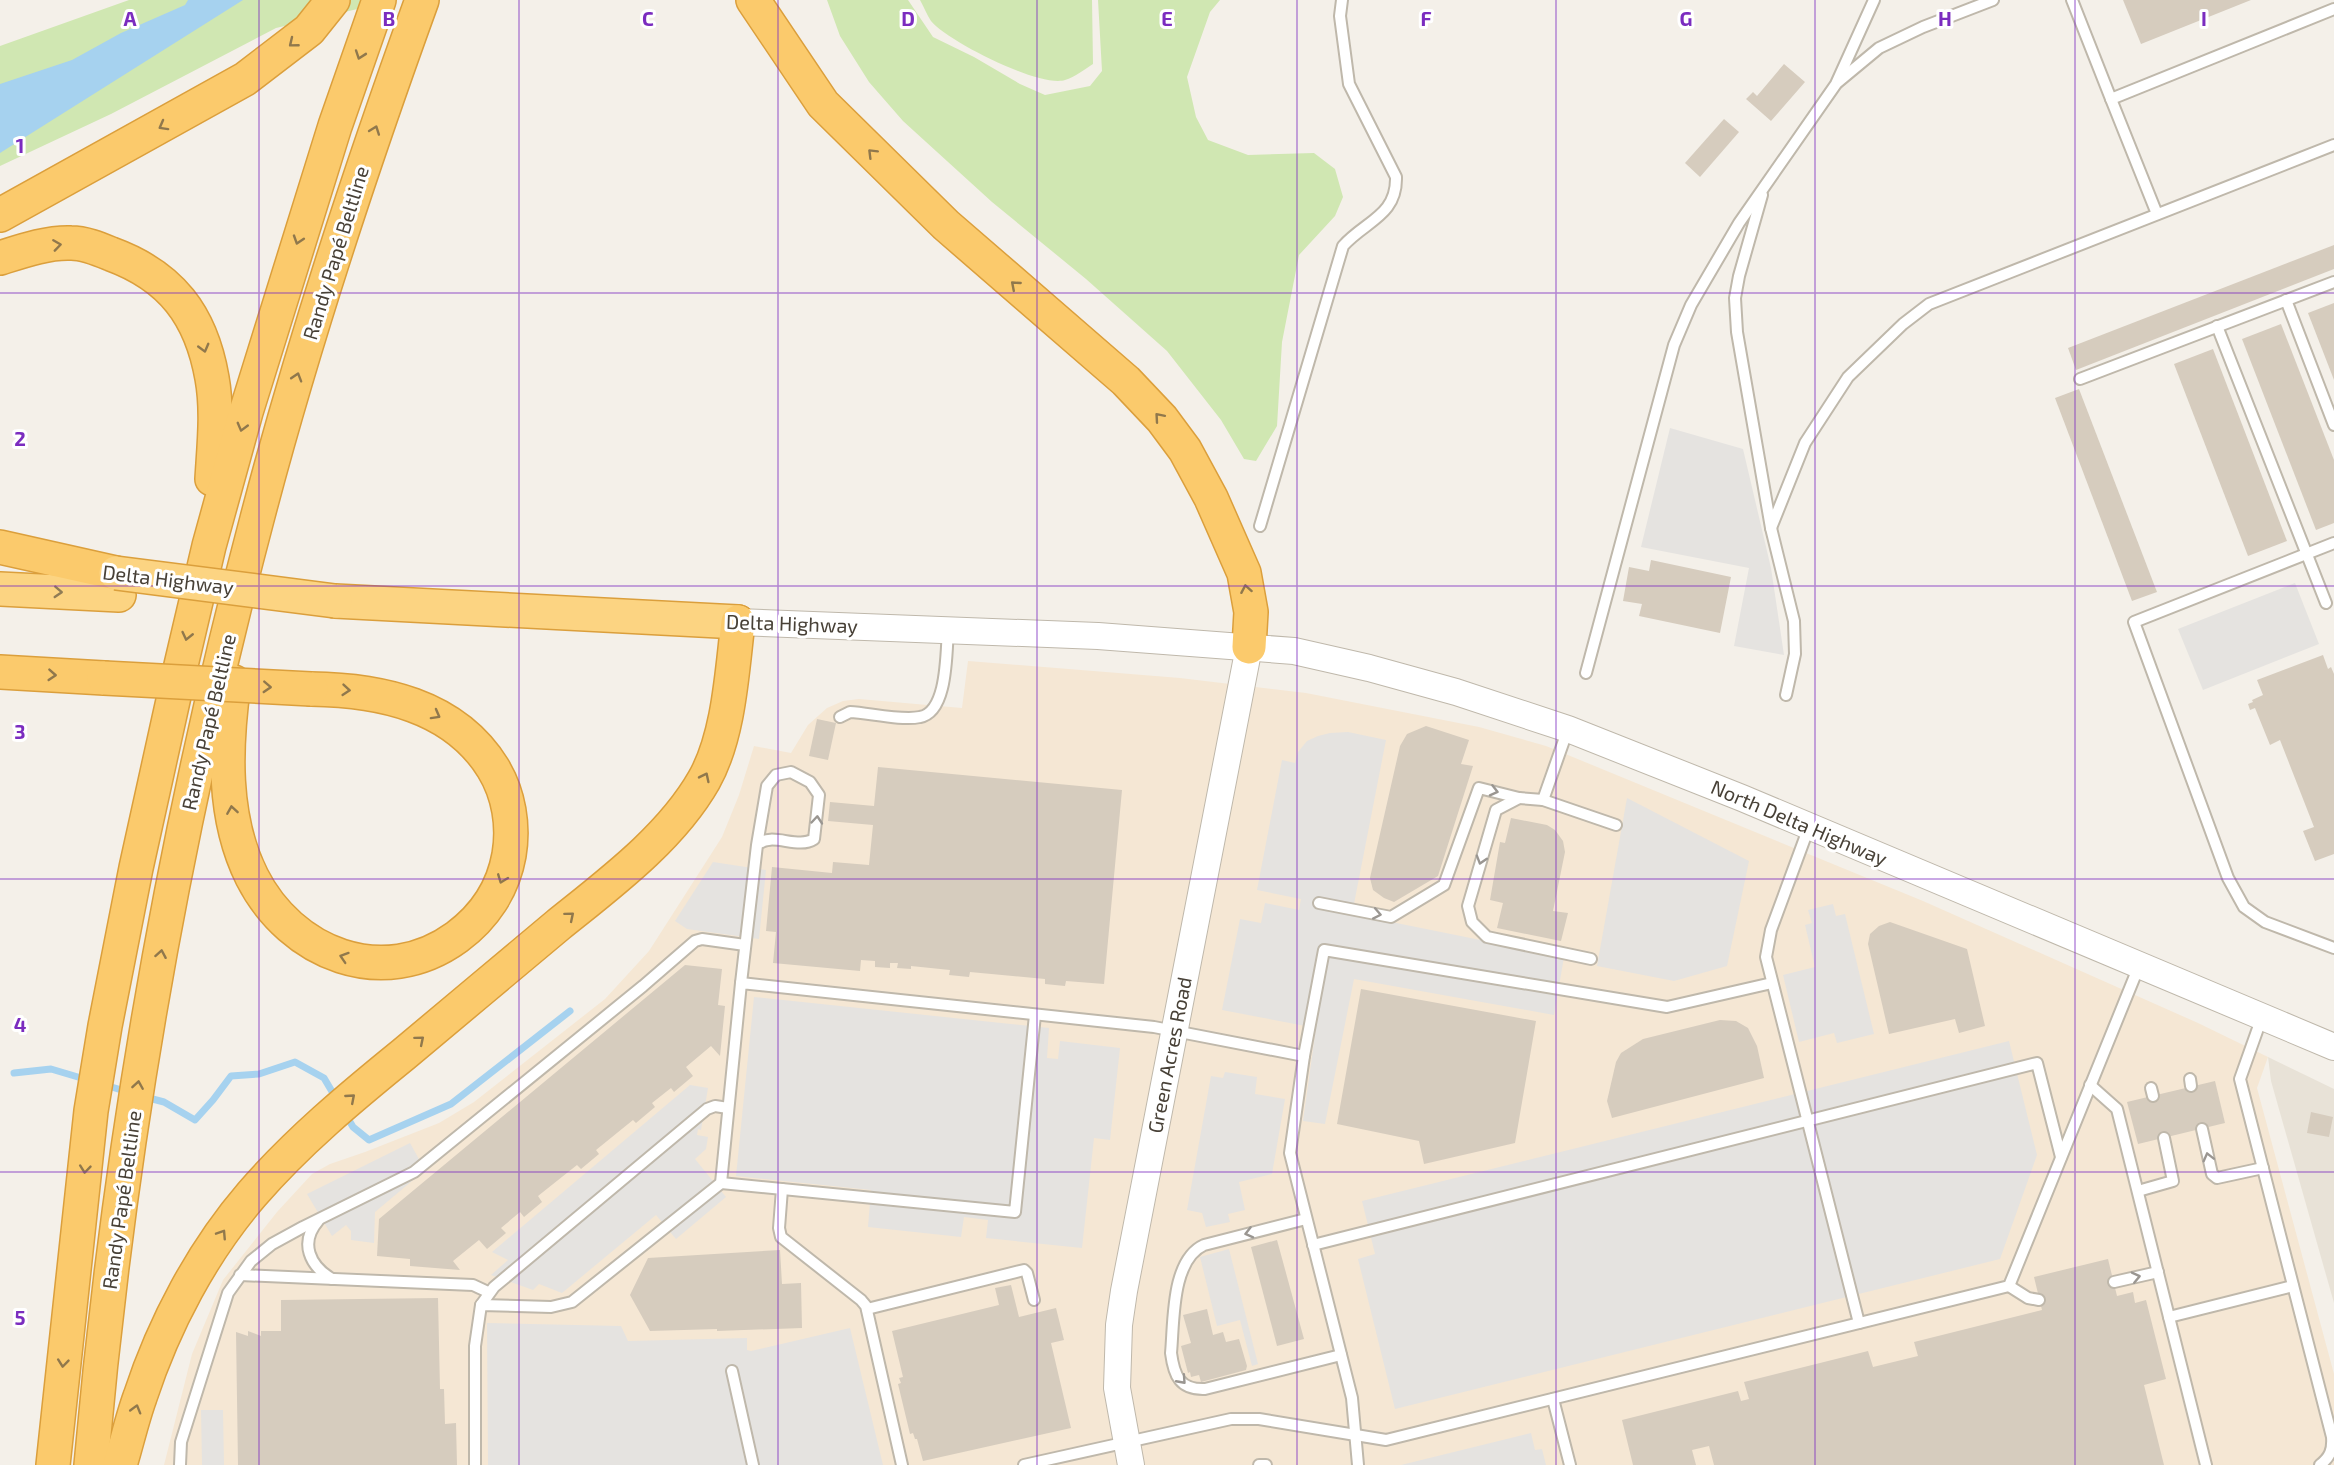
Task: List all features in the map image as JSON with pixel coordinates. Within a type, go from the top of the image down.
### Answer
[{"type":"highway","points":[[0,215],[245,79],[309,30],[333,0]]},
{"type":"highway","name":"Randy Papé Beltline","points":[[53,1465],[91,1111],[136,868],[208,546],[286,278],[379,0]]},
{"type":"highway","name":"Randy Papé Beltline","points":[[91,1465],[100,1359],[129,1142],[172,894],[208,717],[257,520],[331,265],[367,152],[422,0]]},
{"type":"highway","points":[[753,0],[823,104],[946,225],[1126,381],[1162,419],[1185,450],[1211,498],[1244,573],[1251,612],[1250,647]]},
{"type":"highway","points":[[0,258],[33,248],[71,243],[93,247],[135,262],[156,275],[193,318],[201,335],[212,378],[214,403],[215,438],[208,546]]},
{"type":"highway","points":[[0,672],[104,678],[311,689],[381,695],[430,712],[452,725],[471,739],[497,775],[506,798],[511,822],[511,843],[507,868],[499,888],[466,931],[437,951],[420,958],[384,963],[363,963],[318,947],[294,931],[278,915],[252,878],[243,857],[236,835],[230,801],[229,736],[257,520]]},
{"type":"highway","points":[[0,548],[118,584]]},
{"type":"highway","name":"Delta Highway","points":[[0,567],[118,584],[335,601],[738,622]]},
{"type":"highway","name":"Delta Highway","points":[[0,589],[118,584]]},
{"type":"highway","points":[[120,1465],[153,1360],[193,1279],[229,1223],[254,1192],[327,1119],[590,899],[657,839],[680,815],[705,778],[718,743],[731,682],[738,622]]},
{"type":"street","name":"Delta Highway","points":[[738,622],[1098,636],[1250,647]]},
{"type":"street","name":"North Delta Highway","points":[[1250,647],[1294,651],[1369,668],[1456,692],[1568,729],[1809,826],[2334,1047]]},
{"type":"street","name":"Green Acres Road","points":[[1128,1454],[1117,1388],[1119,1325],[1250,647]]},
{"type":"lane","points":[[1260,526],[1343,246],[1350,238],[1384,213],[1396,190],[1396,177],[1349,84],[1340,16],[1342,0]]},
{"type":"lane","points":[[1586,673],[1674,345],[1691,305],[1739,223],[1836,84],[1874,0]]},
{"type":"lane","points":[[1836,84],[1879,48],[1923,27],[1993,0]]},
{"type":"lane","points":[[2072,0],[2157,214]]},
{"type":"lane","points":[[2111,99],[2334,9]]},
{"type":"lane","points":[[1771,528],[1805,443],[1848,377],[1903,324],[1929,304],[2334,145]]},
{"type":"lane","points":[[1765,187],[1735,297],[1737,332],[1771,528],[1794,621],[1795,654],[1786,695]]},
{"type":"lane","points":[[2080,379],[2334,282]]},
{"type":"lane","points":[[2286,300],[2334,425]]},
{"type":"lane","points":[[2217,326],[2326,603]]},
{"type":"lane","points":[[2334,543],[2134,622],[2228,879],[2244,908],[2265,922],[2334,948]]},
{"type":"lane","points":[[840,717],[850,712],[919,717],[932,711],[942,690],[948,629]]},
{"type":"lane","points":[[1544,800],[1568,729]]},
{"type":"lane","points":[[721,1183],[745,945],[757,845],[767,786],[772,778],[780,773],[791,772],[810,782],[819,795],[814,839],[804,843],[764,840],[757,845]]},
{"type":"lane","points":[[1319,903],[1391,917],[1444,885],[1479,788],[1519,798],[1544,800],[1616,825]]},
{"type":"lane","points":[[1519,798],[1496,810],[1468,906],[1472,922],[1487,937],[1591,959]]},
{"type":"lane","points":[[1809,826],[1767,944],[1766,957],[1859,1323]]},
{"type":"lane","points":[[180,1465],[181,1442],[228,1293],[251,1261],[272,1244],[414,1172],[695,941],[702,939],[745,945]]},
{"type":"lane","points":[[1358,1465],[1352,1398],[1290,1153],[1304,1056],[1324,950],[1667,1007],[1772,983]]},
{"type":"lane","points":[[2009,1286],[2139,966]]},
{"type":"lane","points":[[741,983],[1175,1030],[1304,1056]]},
{"type":"lane","points":[[481,1305],[551,1308],[572,1302],[721,1183],[1015,1212],[1035,1015]]},
{"type":"lane","points":[[2262,1016],[2241,1079],[2332,1437],[2332,1448],[2328,1458],[2320,1465]]},
{"type":"lane","points":[[1313,1245],[2037,1063],[2061,1157]]},
{"type":"lane","points":[[2090,1084],[2117,1109],[2206,1465]]},
{"type":"lane","points":[[475,1465],[475,1346],[481,1305],[488,1292],[708,1109],[728,1108]]},
{"type":"lane","points":[[2202,1129],[2214,1176],[2220,1178],[2263,1168]]},
{"type":"lane","points":[[2138,1191],[2173,1180],[2164,1138]]},
{"type":"lane","points":[[782,1190],[779,1228],[781,1237],[861,1300],[867,1309],[902,1465]]},
{"type":"lane","points":[[320,1219],[310,1233],[308,1248],[313,1264],[332,1279]]},
{"type":"lane","points":[[1306,1219],[1204,1245],[1192,1254],[1180,1275],[1171,1353],[1172,1362],[1181,1382],[1191,1389],[1198,1389],[1341,1355]]},
{"type":"lane","points":[[867,1309],[1024,1270],[1027,1273],[1034,1300]]},
{"type":"lane","points":[[2114,1282],[2158,1272]]},
{"type":"lane","points":[[240,1275],[473,1285],[488,1292]]},
{"type":"lane","points":[[1024,1465],[1128,1454],[1218,1422],[1244,1419],[1259,1419],[1386,1440],[2009,1286],[2028,1298],[2039,1300]]},
{"type":"lane","points":[[2169,1317],[2293,1286]]},
{"type":"lane","points":[[732,1371],[753,1465]]},
{"type":"lane","points":[[1553,1399],[1570,1465]]},
{"type":"lane","points":[[1259,1465],[1266,1465]]},
{"type":"shaded area","points":[[1670,428],[1743,449],[1771,568],[1784,655],[1734,646],[1749,568],[1641,547]]},
{"type":"shaded area","points":[[2295,583],[2319,644],[2203,690],[2178,629]]},
{"type":"shaded area","points":[[968,661],[1180,678],[1306,693],[1479,727],[1546,746],[1923,901],[2198,1023],[2268,1057],[2257,1088],[2334,1374],[2334,1465],[164,1465],[192,1354],[223,1280],[277,1212],[312,1174],[330,1164],[439,1123],[474,1102],[605,999],[649,951],[722,837],[739,795],[754,746],[791,753],[808,725],[827,708],[843,701],[859,699],[962,708]]},
{"type":"shaded area","points":[[1348,732],[1386,740],[1352,914],[1564,957],[1554,1015],[1354,979],[1325,1124],[1303,1121],[1316,1028],[1222,1010],[1240,919],[1261,923],[1265,903],[1299,910],[1301,899],[1257,890],[1282,760],[1295,763],[1298,752],[1307,741],[1318,736]]},
{"type":"shaded area","points":[[1627,798],[1749,861],[1727,966],[1674,981],[1597,966]]},
{"type":"shaded area","points":[[713,862],[766,870],[759,939],[687,929],[675,921]]},
{"type":"shaded area","points":[[1833,904],[1836,916],[1845,914],[1874,1034],[1837,1043],[1834,1033],[1799,1042],[1783,975],[1815,967],[1805,925],[1812,923],[1808,910]]},
{"type":"shaded area","points":[[754,997],[1049,1028],[1047,1058],[1058,1059],[1060,1041],[1120,1048],[1110,1140],[1094,1138],[1082,1248],[986,1238],[988,1220],[964,1217],[961,1237],[868,1227],[871,1190],[736,1176]]},
{"type":"shaded area","points":[[2009,1041],[2037,1155],[2000,1259],[1395,1409],[1358,1259],[1375,1254],[1362,1201]]},
{"type":"shaded area","points":[[2268,1057],[2334,1089],[2334,1303],[2271,1081]]},
{"type":"shaded area","points":[[1225,1072],[1257,1077],[1255,1094],[1285,1099],[1272,1174],[1239,1182],[1245,1210],[1228,1214],[1230,1222],[1206,1227],[1202,1213],[1187,1210],[1211,1076],[1223,1078]]},
{"type":"shaded area","points":[[690,1085],[708,1088],[701,1130],[698,1129],[697,1135],[708,1137],[706,1149],[695,1159],[726,1197],[676,1239],[656,1215],[562,1293],[539,1284],[533,1290],[491,1275],[508,1260],[492,1252]]},
{"type":"shaded area","points":[[410,1143],[425,1170],[375,1212],[374,1243],[351,1240],[351,1231],[346,1225],[332,1236],[307,1194]]},
{"type":"shaded area","points":[[1229,1249],[1258,1364],[1252,1366],[1240,1320],[1217,1326],[1200,1257]]},
{"type":"shaded area","points":[[487,1323],[621,1326],[628,1341],[747,1338],[747,1350],[751,1351],[850,1328],[883,1465],[488,1465]]},
{"type":"shaded area","points":[[201,1410],[223,1410],[224,1465],[202,1465]]},
{"type":"shaded area","points":[[1531,1433],[1535,1450],[1542,1449],[1546,1465],[1401,1465]]},
{"type":"green space","points":[[129,0],[396,0],[276,28],[111,114],[0,166],[0,46]]},
{"type":"green space","points":[[827,0],[908,0],[933,37],[1045,95],[1090,86],[1102,71],[1098,0],[1220,0],[1210,12],[1187,77],[1196,117],[1208,140],[1248,155],[1314,153],[1335,169],[1343,197],[1335,216],[1299,255],[1282,342],[1277,426],[1256,461],[1244,459],[1221,420],[1167,351],[1086,279],[992,202],[903,121],[869,82],[840,36]]},
{"type":"green space","points":[[920,0],[1092,0],[1093,64],[1065,80],[1053,81],[1016,70],[974,51],[940,30],[931,21]]},
{"type":"water","points":[[188,0],[243,0],[0,153],[0,84],[72,60],[121,33],[185,5]]},
{"type":"building","points":[[2123,0],[2251,0],[2141,44]]},
{"type":"building","points":[[1784,64],[1805,82],[1771,121],[1746,99],[1753,92],[1757,96]]},
{"type":"building","points":[[1724,119],[1739,132],[1700,177],[1685,163]]},
{"type":"building","points":[[2334,245],[2334,269],[2076,370],[2068,348]]},
{"type":"building","points":[[2334,303],[2334,380],[2308,313]]},
{"type":"building","points":[[2281,324],[2334,460],[2334,523],[2316,530],[2242,339]]},
{"type":"building","points":[[2213,349],[2287,541],[2248,556],[2174,364]]},
{"type":"building","points":[[2079,389],[2157,592],[2132,601],[2055,398]]},
{"type":"building","points":[[1651,560],[1731,577],[1720,633],[1639,616],[1642,604],[1623,601],[1629,567],[1649,571]]},
{"type":"building","points":[[2323,655],[2328,669],[2331,667],[2334,674],[2334,854],[2315,861],[2303,831],[2314,827],[2280,740],[2270,745],[2255,708],[2250,710],[2248,704],[2263,695],[2257,680]]},
{"type":"building","points":[[817,719],[836,723],[828,760],[809,756]]},
{"type":"building","points":[[1426,726],[1469,740],[1461,764],[1473,766],[1438,876],[1394,902],[1373,890],[1370,878],[1400,746],[1407,734]]},
{"type":"building","points":[[878,767],[1122,790],[1104,984],[1066,981],[1065,986],[1045,984],[1045,979],[970,972],[969,977],[949,975],[950,970],[911,966],[911,969],[897,968],[898,963],[890,963],[890,968],[875,967],[875,961],[861,960],[860,971],[773,963],[776,932],[766,931],[772,867],[832,873],[833,862],[869,865],[873,825],[828,821],[830,802],[874,806]]},
{"type":"building","points":[[1511,818],[1547,825],[1555,830],[1563,841],[1565,852],[1553,911],[1568,913],[1561,941],[1497,928],[1503,903],[1490,900],[1500,842],[1505,843]]},
{"type":"building","points":[[1890,922],[1967,949],[1985,1026],[1959,1033],[1955,1019],[1889,1034],[1868,944],[1870,934],[1879,926]]},
{"type":"building","points":[[685,965],[722,969],[718,1005],[725,1006],[720,1056],[711,1046],[686,1067],[693,1076],[674,1092],[671,1088],[652,1103],[655,1107],[636,1123],[633,1120],[596,1150],[599,1154],[581,1169],[577,1165],[538,1196],[542,1202],[524,1217],[520,1212],[501,1228],[506,1233],[487,1249],[479,1240],[453,1261],[460,1270],[410,1266],[410,1259],[377,1256],[379,1219]]},
{"type":"building","points":[[1361,989],[1536,1021],[1515,1143],[1424,1164],[1419,1141],[1337,1124]]},
{"type":"building","points":[[1720,1020],[1736,1021],[1748,1028],[1757,1046],[1764,1078],[1612,1118],[1607,1101],[1616,1062],[1621,1053],[1643,1039]]},
{"type":"building","points":[[2215,1081],[2225,1123],[2138,1144],[2127,1102]]},
{"type":"building","points":[[2311,1112],[2333,1117],[2329,1137],[2307,1133]]},
{"type":"building","points":[[1277,1240],[1304,1339],[1277,1346],[1251,1247]]},
{"type":"building","points":[[780,1250],[782,1284],[801,1283],[802,1328],[650,1331],[630,1295],[648,1258]]},
{"type":"building","points":[[2108,1259],[2117,1296],[2133,1292],[2135,1303],[2146,1300],[2166,1379],[2144,1385],[2164,1465],[1714,1465],[1709,1446],[1692,1450],[1696,1465],[1633,1465],[1622,1420],[1738,1391],[1741,1401],[1749,1399],[1744,1382],[1868,1351],[1873,1367],[1918,1356],[1914,1342],[2042,1310],[2034,1277]]},
{"type":"building","points":[[1011,1285],[1019,1317],[1056,1308],[1064,1340],[1051,1343],[1071,1428],[923,1461],[917,1439],[913,1433],[910,1434],[898,1384],[901,1383],[899,1378],[903,1377],[892,1331],[999,1305],[995,1288]]},
{"type":"building","points":[[438,1298],[440,1389],[444,1389],[445,1424],[456,1423],[457,1465],[238,1465],[236,1332],[248,1336],[248,1331],[261,1336],[261,1331],[281,1331],[281,1300]]},
{"type":"building","points":[[1207,1309],[1213,1335],[1223,1332],[1226,1342],[1239,1339],[1247,1366],[1246,1370],[1201,1382],[1199,1375],[1191,1377],[1190,1372],[1188,1373],[1181,1346],[1191,1343],[1183,1315]]},
{"type":"waterway","points":[[346,1115],[353,1127],[369,1140],[451,1104],[570,1011]]},
{"type":"waterway","points":[[145,1097],[164,1102],[195,1120],[231,1076],[259,1074],[295,1062],[324,1078],[337,1100]]},
{"type":"waterway","points":[[14,1073],[51,1069],[88,1080]]},
{"type":"waterway","points":[[105,1085],[128,1092]]}]
